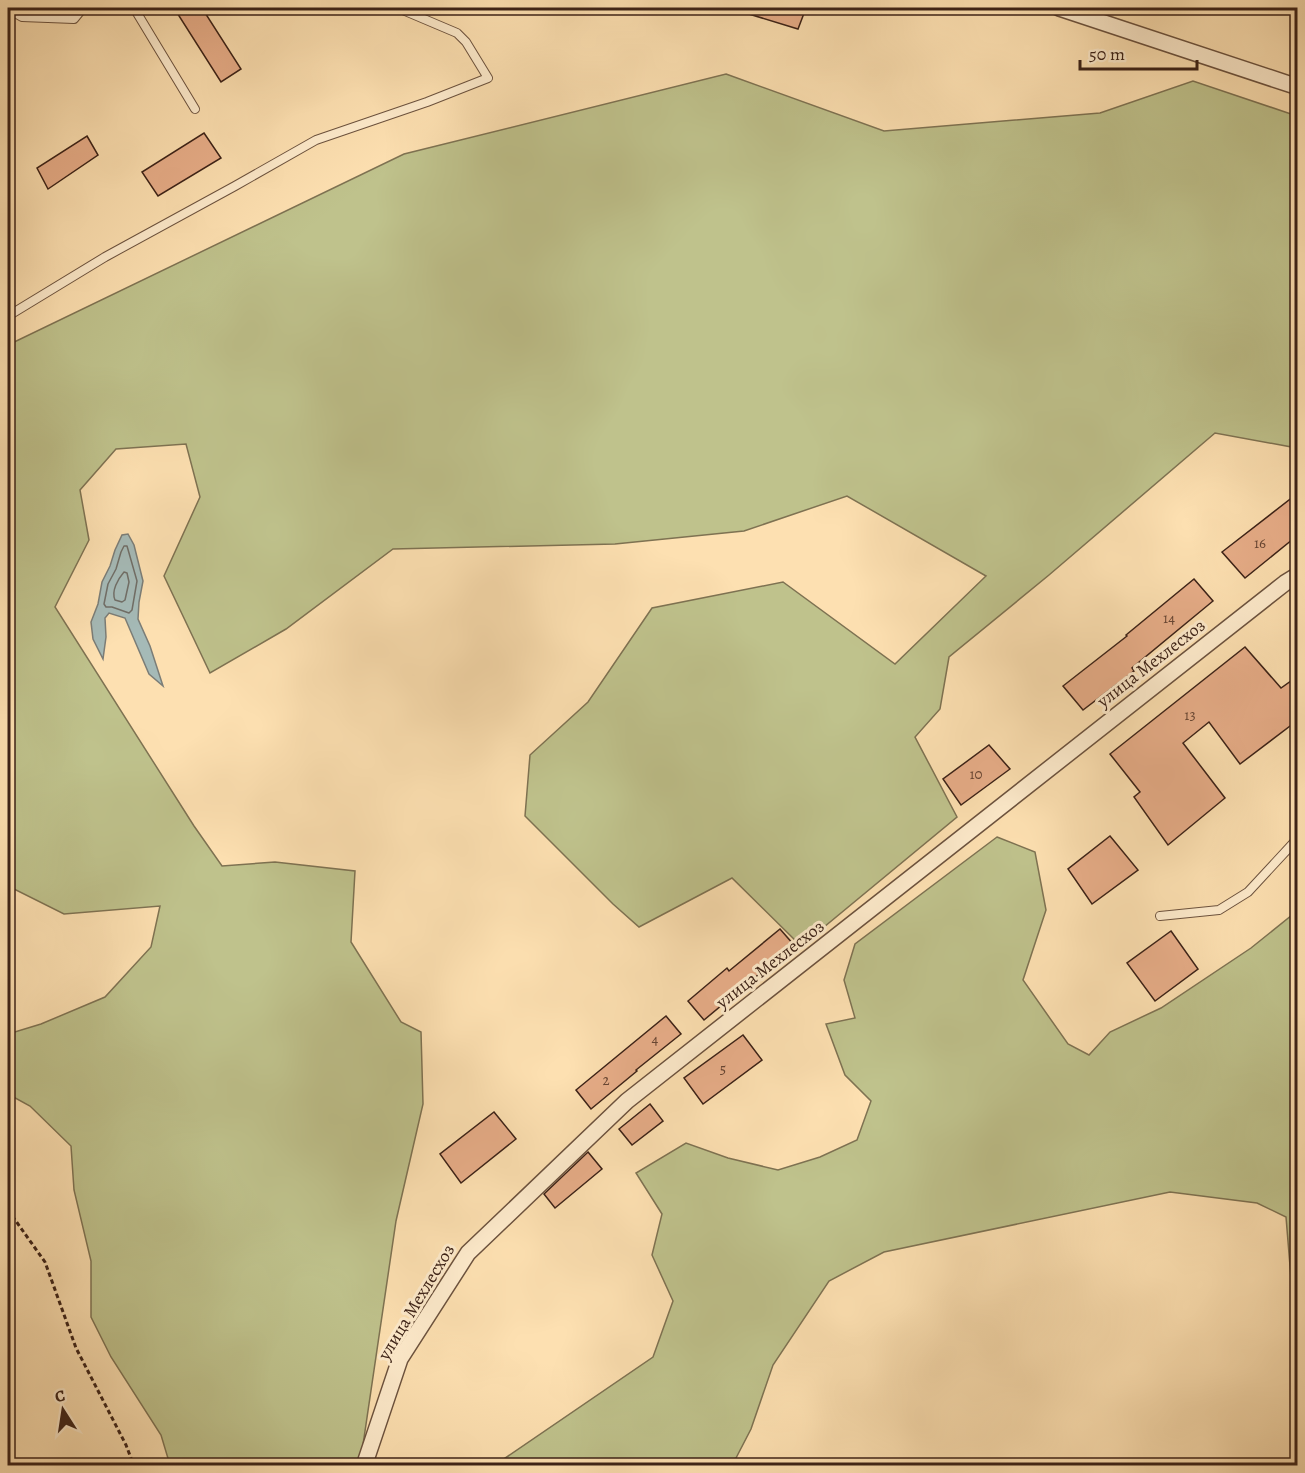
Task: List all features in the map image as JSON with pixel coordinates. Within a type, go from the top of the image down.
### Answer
[{"type":"street","points":[[1059,8],[1298,87]]},
{"type":"street","name":"улица Мехлесхоз","points":[[364,1466],[400,1359],[468,1253],[610,1117],[636,1094],[1298,575]]},
{"type":"lane","points":[[8,9],[22,17],[74,19],[83,8]]},
{"type":"lane","points":[[134,8],[195,109]]},
{"type":"lane","points":[[8,316],[105,257],[316,140],[427,102],[488,78],[466,42],[457,33],[398,8]]},
{"type":"lane","points":[[1160,916],[1218,910],[1248,892],[1298,838]]},
{"type":"path","points":[[8,1210],[45,1262],[76,1348],[126,1445],[134,1466]]},
{"type":"green space","points":[[726,74],[884,131],[1100,113],[1193,81],[1297,116],[1297,448],[1215,433],[949,657],[940,709],[915,737],[957,817],[801,946],[732,878],[639,927],[525,816],[530,755],[588,702],[652,608],[783,582],[895,664],[986,576],[847,496],[744,531],[615,544],[393,549],[286,629],[210,673],[164,576],[200,497],[186,444],[116,449],[80,490],[89,540],[55,607],[194,826],[222,866],[275,862],[355,871],[351,942],[401,1022],[421,1032],[423,1104],[396,1221],[360,1465],[170,1465],[161,1435],[111,1357],[91,1317],[91,1261],[74,1190],[71,1146],[30,1106],[8,1094],[8,1034],[41,1024],[105,997],[151,947],[160,906],[64,914],[8,886],[8,345],[404,154]]},
{"type":"green space","points":[[997,837],[1035,852],[1046,910],[1023,980],[1068,1044],[1089,1055],[1110,1032],[1161,1008],[1251,948],[1297,911],[1297,1371],[1291,1349],[1291,1278],[1286,1217],[1257,1203],[1170,1192],[884,1252],[829,1281],[773,1365],[751,1429],[736,1458],[724,1465],[495,1465],[653,1357],[673,1301],[652,1255],[662,1214],[636,1173],[686,1143],[728,1158],[778,1170],[820,1157],[857,1140],[871,1101],[845,1075],[826,1024],[855,1018],[844,980],[855,944]]},
{"type":"water","points":[[128,534],[134,545],[143,581],[138,619],[150,646],[163,686],[149,674],[125,618],[109,613],[105,618],[106,637],[103,659],[93,639],[91,622],[98,604],[102,582],[122,535]]},
{"type":"building","points":[[174,8],[202,8],[241,69],[221,82]]},
{"type":"building","points":[[740,8],[806,8],[798,29],[739,11]]},
{"type":"building","points":[[204,133],[221,158],[158,196],[142,172]]},
{"type":"building","points":[[87,136],[98,155],[48,189],[37,168]]},
{"type":"building","points":[[1298,493],[1298,535],[1245,578],[1222,552]]},
{"type":"building","points":[[1194,579],[1213,601],[1132,668],[1134,671],[1083,710],[1063,686]]},
{"type":"building","points":[[1245,647],[1281,688],[1298,676],[1298,720],[1240,764],[1209,722],[1183,743],[1225,798],[1168,845],[1134,797],[1140,792],[1110,754]]},
{"type":"building","points":[[989,745],[1010,769],[961,805],[943,779]]},
{"type":"building","points":[[1110,836],[1138,870],[1092,904],[1068,869]]},
{"type":"building","points":[[780,929],[794,945],[704,1020],[688,1001],[727,968],[729,971]]},
{"type":"building","points":[[1171,931],[1198,969],[1155,1001],[1127,963]]},
{"type":"building","points":[[666,1016],[681,1034],[591,1109],[576,1090]]},
{"type":"building","points":[[743,1035],[762,1060],[703,1104],[684,1078]]},
{"type":"building","points":[[650,1104],[663,1121],[632,1145],[619,1129]]},
{"type":"building","points":[[494,1112],[516,1139],[461,1183],[440,1154]]},
{"type":"building","points":[[588,1152],[602,1169],[555,1208],[544,1194]]}]
